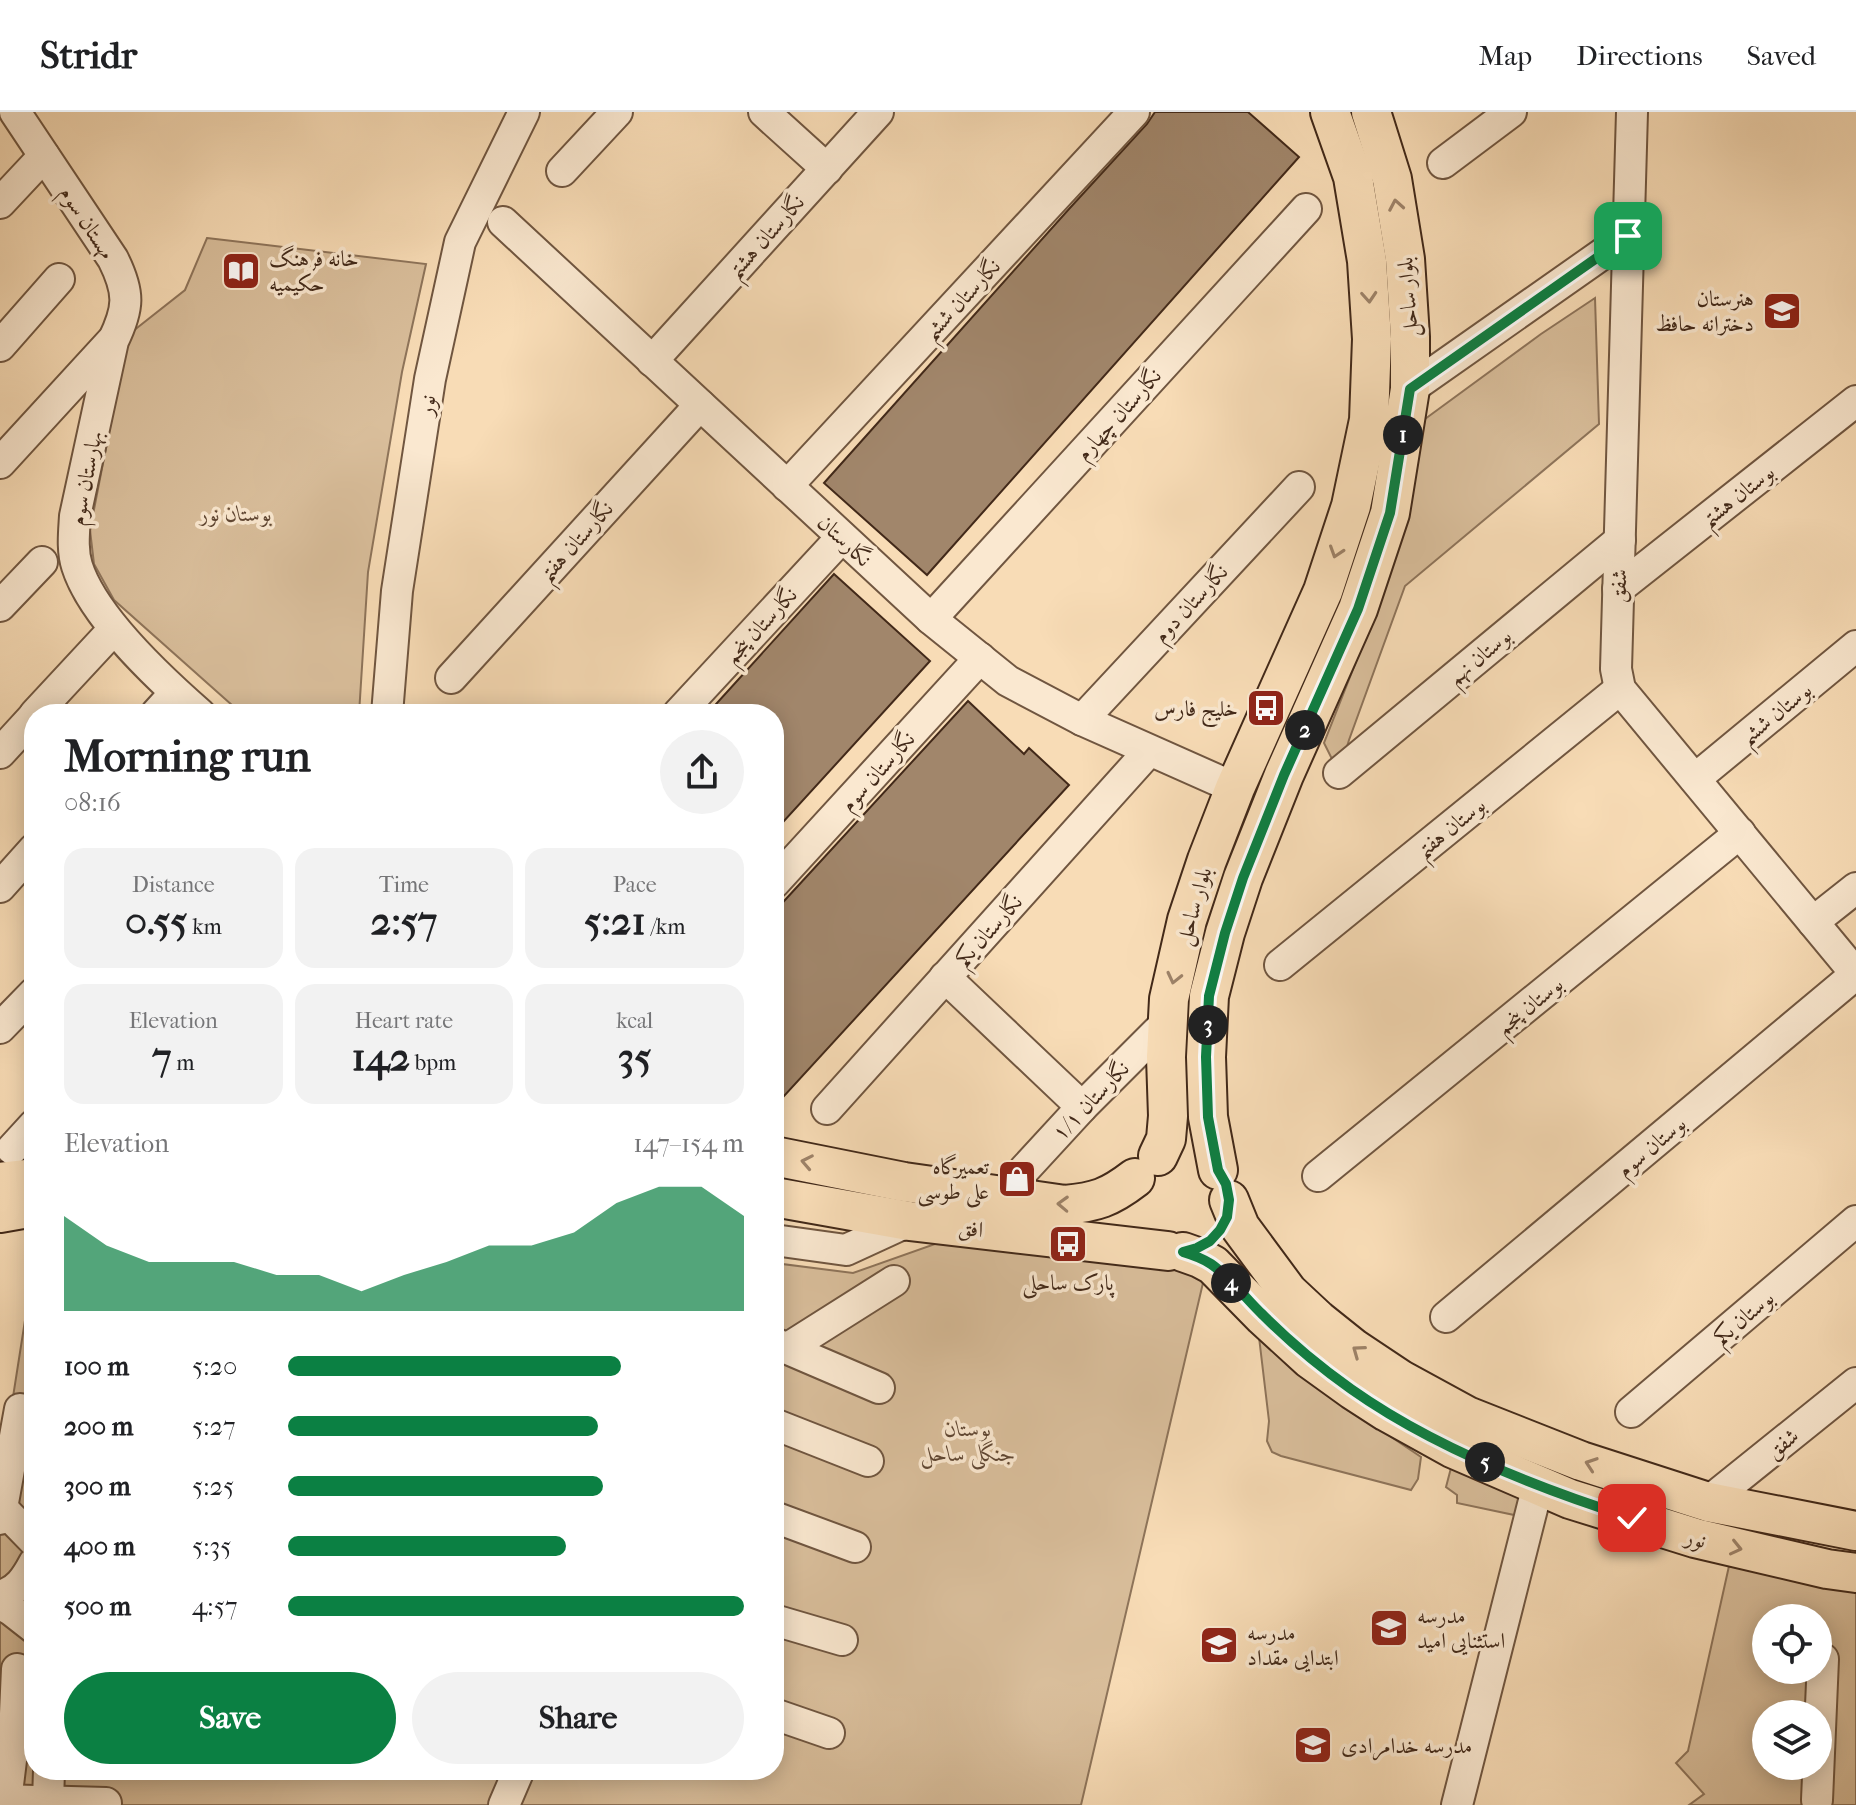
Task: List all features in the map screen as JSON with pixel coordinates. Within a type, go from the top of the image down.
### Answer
[{"type":"main road","name":"بلوار ساحل","points":[[1146,1167],[1166,1139],[1169,999],[1187,920],[1235,788],[1323,591],[1351,506],[1369,420],[1372,339],[1367,261],[1353,177],[1330,112]]},
{"type":"main road","name":"بلوار ساحل","points":[[1223,1185],[1208,1117],[1206,1057],[1209,996],[1243,878],[1284,775],[1358,609],[1390,513],[1410,389],[1405,259],[1392,179],[1371,112]]},
{"type":"main road","points":[[1369,420],[1410,389]]},
{"type":"main road","points":[[1174,1152],[1190,1153],[1205,1159],[1223,1185],[1227,1217],[1210,1241],[1197,1248],[1176,1251],[1155,1246],[1134,1225],[1129,1194],[1146,1167],[1174,1152]]},
{"type":"main road","name":"افق","points":[[784,1158],[904,1182],[1065,1205],[1091,1202],[1115,1193],[1146,1167]]},
{"type":"main road","name":"نور","points":[[1223,1185],[1240,1227],[1288,1292],[1353,1348],[1401,1380],[1467,1416],[1567,1456],[1708,1502],[1856,1531]]},
{"type":"main road","name":"افق","points":[[784,1199],[909,1221],[1176,1251]]},
{"type":"main road","points":[[0,1213],[24,1209]]},
{"type":"main road","name":"نور","points":[[1176,1251],[1213,1265],[1310,1359],[1353,1390],[1452,1448],[1570,1499],[1695,1538],[1856,1573]]},
{"type":"main road","points":[[1695,1538],[1708,1502]]},
{"type":"street","name":"مهستان سوم","points":[[15,112],[123,278],[127,299],[123,319],[113,341]]},
{"type":"street","name":"نور","points":[[388,704],[397,591],[430,379],[460,242],[524,112]]},
{"type":"street","points":[[562,171],[617,112]]},
{"type":"street","points":[[764,112],[827,169]]},
{"type":"street","name":"نگارستان هشتم","points":[[652,361],[878,112]]},
{"type":"street","name":"نگارستان ششم","points":[[787,486],[1134,112]]},
{"type":"street","points":[[1443,163],[1511,112]]},
{"type":"street","name":"شفق","points":[[1620,689],[1616,669],[1632,112]]},
{"type":"street","points":[[0,203],[44,156]]},
{"type":"street","name":"نگارستان چهارم","points":[[931,619],[1306,209]]},
{"type":"street","name":"نگارستان","points":[[503,222],[931,619],[1008,681],[1082,720],[1235,788]]},
{"type":"street","points":[[1410,389],[1628,236]]},
{"type":"street","points":[[0,346],[59,279]]},
{"type":"street","points":[[0,463],[113,341]]},
{"type":"street","name":"بهارستان سوم","points":[[113,341],[75,516],[73,543],[78,567],[93,597],[166,703]]},
{"type":"street","name":"بوستان هشتم","points":[[1618,589],[1856,401]]},
{"type":"street","name":"نگارستان هفتم","points":[[451,678],[700,405]]},
{"type":"street","name":"نگارستان دوم","points":[[1082,720],[1299,487]]},
{"type":"street","name":"نگارستان پنجم","points":[[687,704],[842,537]]},
{"type":"street","name":"بوستان نهم","points":[[1339,773],[1620,540]]},
{"type":"street","points":[[0,606],[42,562]]},
{"type":"street","points":[[45,704],[114,629]]},
{"type":"street","name":"بوستان ششم","points":[[1695,779],[1856,646]]},
{"type":"street","name":"نگارستان سوم","points":[[784,872],[980,658]]},
{"type":"street","points":[[1620,689],[1856,974]]},
{"type":"street","name":"بوستان هفتم","points":[[1280,965],[1620,689]]},
{"type":"street","points":[[0,753],[24,727]]},
{"type":"street","name":"نگارستان یکم","points":[[827,1109],[1149,751]]},
{"type":"street","name":"بوستان پنجم","points":[[1318,1176],[1740,833]]},
{"type":"street","points":[[0,887],[24,860]]},
{"type":"street","points":[[1813,922],[1856,888]]},
{"type":"street","name":"بوستان سوم","points":[[1446,1317],[1856,974]]},
{"type":"street","points":[[945,977],[1082,1107]]},
{"type":"street","points":[[0,1028],[24,1003]]},
{"type":"street","name":"نگارستان ۱/۱","points":[[1024,1170],[1158,1031]]},
{"type":"street","points":[[15,1170],[24,1149]]},
{"type":"street","points":[[784,1241],[846,1250],[909,1221]]},
{"type":"street","name":"بوستان یکم","points":[[1631,1412],[1856,1221]]},
{"type":"street","points":[[784,1344],[894,1281]]},
{"type":"street","points":[[784,1347],[879,1388]]},
{"type":"street","name":"شفق","points":[[1708,1502],[1856,1383]]},
{"type":"street","points":[[19,1526],[22,1460],[20,1409],[24,1410]]},
{"type":"street","points":[[784,1428],[868,1461]]},
{"type":"street","points":[[1457,1805],[1538,1485]]},
{"type":"street","points":[[784,1521],[855,1547]]},
{"type":"street","points":[[0,1596],[24,1580]]},
{"type":"street","points":[[0,1604],[24,1620]]},
{"type":"street","points":[[784,1623],[842,1640]]},
{"type":"street","points":[[13,1666],[16,1736],[3,1800],[106,1803]]},
{"type":"street","points":[[1817,1800],[1822,1684]]},
{"type":"street","points":[[784,1717],[829,1733]]},
{"type":"street","points":[[48,1802],[49,1780]]},
{"type":"street","points":[[504,1805],[515,1780]]},
{"type":"green space","name":"بوستان نور","points":[[207,238],[426,264],[402,372],[368,572],[360,704],[231,704],[114,600],[94,564],[90,530],[128,335],[185,290]]},
{"type":"green space","points":[[1595,298],[1599,424],[1405,586],[1339,773],[1324,743],[1389,578],[1425,419]]},
{"type":"green space","name":"بوستان جنگلی ساحل","points":[[966,1233],[1206,1270],[1081,1805],[0,1805],[0,1429],[8,1429],[24,1327],[24,1780],[784,1780],[784,1264],[853,1273]]},
{"type":"green space","points":[[1259,1337],[1305,1379],[1421,1457],[1418,1479],[1411,1490],[1272,1452],[1267,1441],[1269,1421]]},
{"type":"green space","points":[[1451,1468],[1525,1500],[1519,1516],[1457,1503],[1457,1495],[1446,1487]]},
{"type":"green space","points":[[1729,1566],[1856,1591],[1856,1805],[1689,1805],[1704,1794],[1676,1763],[1688,1751]]},
{"type":"building","points":[[1155,112],[1248,112],[1299,157],[927,575],[824,483]]},
{"type":"building","points":[[834,574],[930,661],[784,821],[784,704],[716,704]]},
{"type":"building","points":[[968,701],[1024,754],[1029,748],[1069,785],[784,1096],[784,901]]},
{"type":"place","name":"خانه فرهنگ حکیمیه","points":[[241,271]]},
{"type":"place","name":"هنرستان دخترانه حافظ","points":[[1782,311]]},
{"type":"place","name":"خلیج فارس","points":[[1266,708]]},
{"type":"place","name":"تعمیرگاه علی طوسی","points":[[1017,1179]]},
{"type":"place","name":"پارک ساحلی","points":[[1068,1244]]},
{"type":"place","name":"مدرسه استثنایی امید","points":[[1389,1628]]},
{"type":"place","name":"مدرسه ابتدایی مقداد","points":[[1219,1645]]},
{"type":"place","name":"مدرسه خدامرادی","points":[[1313,1745]]},
{"type":"route","points":[[1628,236],[1410,389],[1390,513],[1358,609],[1284,775],[1225,933],[1209,996],[1206,1057],[1208,1117],[1218,1170],[1226,1184],[1229,1200],[1227,1217],[1210,1241],[1183,1252],[1213,1265],[1310,1359],[1387,1412],[1452,1448],[1570,1499],[1632,1518]]}]
